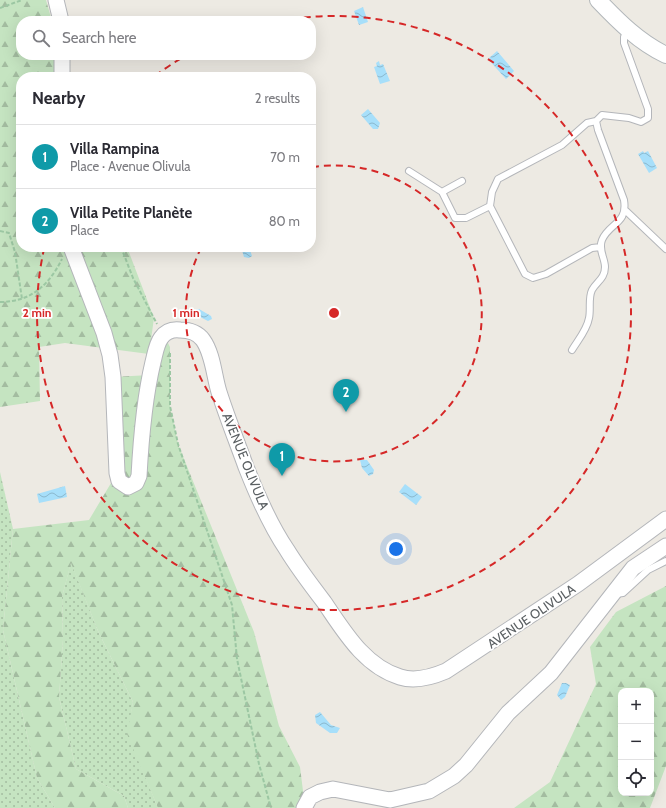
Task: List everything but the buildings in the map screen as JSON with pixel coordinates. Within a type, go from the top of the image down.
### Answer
[{"type":"main road","points":[[598,0],[627,29],[650,47],[666,55]]},
{"type":"street","points":[[56,0],[60,16]]},
{"type":"street","points":[[62,60],[62,72]]},
{"type":"street","points":[[69,252],[104,333],[110,355],[113,377],[117,473],[119,481],[128,487],[136,482],[139,476],[142,423],[145,401],[158,344],[164,335]]},
{"type":"street","name":"AVENUE OLIVULA","points":[[164,335],[174,330],[188,330],[197,334],[203,340],[208,351],[219,393],[246,468],[263,507],[286,549],[354,645],[368,658],[400,677],[415,679],[431,678],[446,671],[578,584],[666,520]]},
{"type":"street","points":[[304,808],[310,797],[320,792],[333,789],[390,800],[429,791],[454,776],[466,765],[508,713],[551,673],[633,568],[666,546]]},
{"type":"lane","points":[[601,247],[592,248],[546,274],[533,278],[525,274],[490,206],[492,192],[498,179],[562,145],[587,123],[596,121],[602,115],[629,118],[641,122],[648,118],[648,109],[624,43],[624,37],[627,29]]},
{"type":"lane","points":[[596,121],[624,200],[626,211],[666,249]]},
{"type":"lane","points":[[409,171],[442,192],[455,218],[466,218],[490,206]]},
{"type":"lane","points":[[442,192],[462,181]]},
{"type":"lane","points":[[572,350],[582,336],[589,319],[592,291],[603,278],[605,267],[601,247],[602,239],[622,218],[626,211]]},
{"type":"lane","points":[[613,594],[623,592],[648,570],[666,561]]},
{"type":"path","points":[[0,8],[22,0]]},
{"type":"path","points":[[0,231],[9,232],[15,252],[22,299]]},
{"type":"path","points":[[0,302],[11,302],[38,292],[67,252]]},
{"type":"path","points":[[123,252],[133,278],[170,347],[170,406],[176,436],[232,605],[237,660],[259,764],[271,808]]},
{"type":"green space","points":[[0,0],[46,0],[51,16],[16,16],[16,60],[54,60],[54,72],[16,72],[16,252],[129,252],[154,318],[149,354],[65,343],[39,347],[40,401],[0,407]]},
{"type":"green space","points":[[164,335],[170,347],[170,406],[178,444],[254,632],[279,726],[300,767],[304,799],[298,808],[158,808],[127,734],[133,702],[98,631],[71,563],[62,597],[63,640],[59,697],[76,769],[124,796],[128,808],[55,808],[37,778],[3,630],[13,529],[89,520],[117,473],[113,377],[150,375]]},
{"type":"green space","points":[[0,472],[13,529],[3,630],[37,778],[55,808],[0,808]]},
{"type":"green space","points":[[71,562],[98,631],[133,702],[128,734],[158,808],[128,808],[124,796],[76,769],[59,697],[63,640],[62,597]]},
{"type":"green space","points":[[666,586],[666,766],[650,808],[514,808],[550,782],[596,684],[590,647],[616,612]]},
{"type":"water","points":[[363,7],[368,22],[359,25],[354,11]]},
{"type":"water","points":[[497,51],[514,71],[506,79],[488,59]]},
{"type":"water","points":[[379,61],[380,65],[383,64],[390,81],[380,84],[374,67],[377,66],[376,63]]},
{"type":"water","points":[[368,109],[380,123],[378,129],[373,129],[361,115]]},
{"type":"water","points":[[643,151],[644,153],[648,151],[657,168],[649,173],[638,154]]},
{"type":"water","points":[[242,252],[251,252],[252,256],[249,258],[244,257]]},
{"type":"water","points":[[196,309],[199,309],[211,316],[212,319],[208,321],[196,315]]},
{"type":"water","points":[[360,460],[367,460],[374,470],[373,474],[369,476],[362,468]]},
{"type":"water","points":[[405,484],[422,497],[416,505],[399,492]]},
{"type":"water","points":[[65,486],[67,497],[39,503],[37,494]]},
{"type":"water","points":[[562,683],[570,685],[565,697],[561,700],[557,695]]},
{"type":"water","points":[[320,712],[331,725],[340,728],[337,733],[330,733],[316,723],[315,715]]},
{"type":"place","name":"Villa Petite Planète","points":[[346,412]]},
{"type":"place","name":"Villa Rampina","points":[[282,476]]}]
